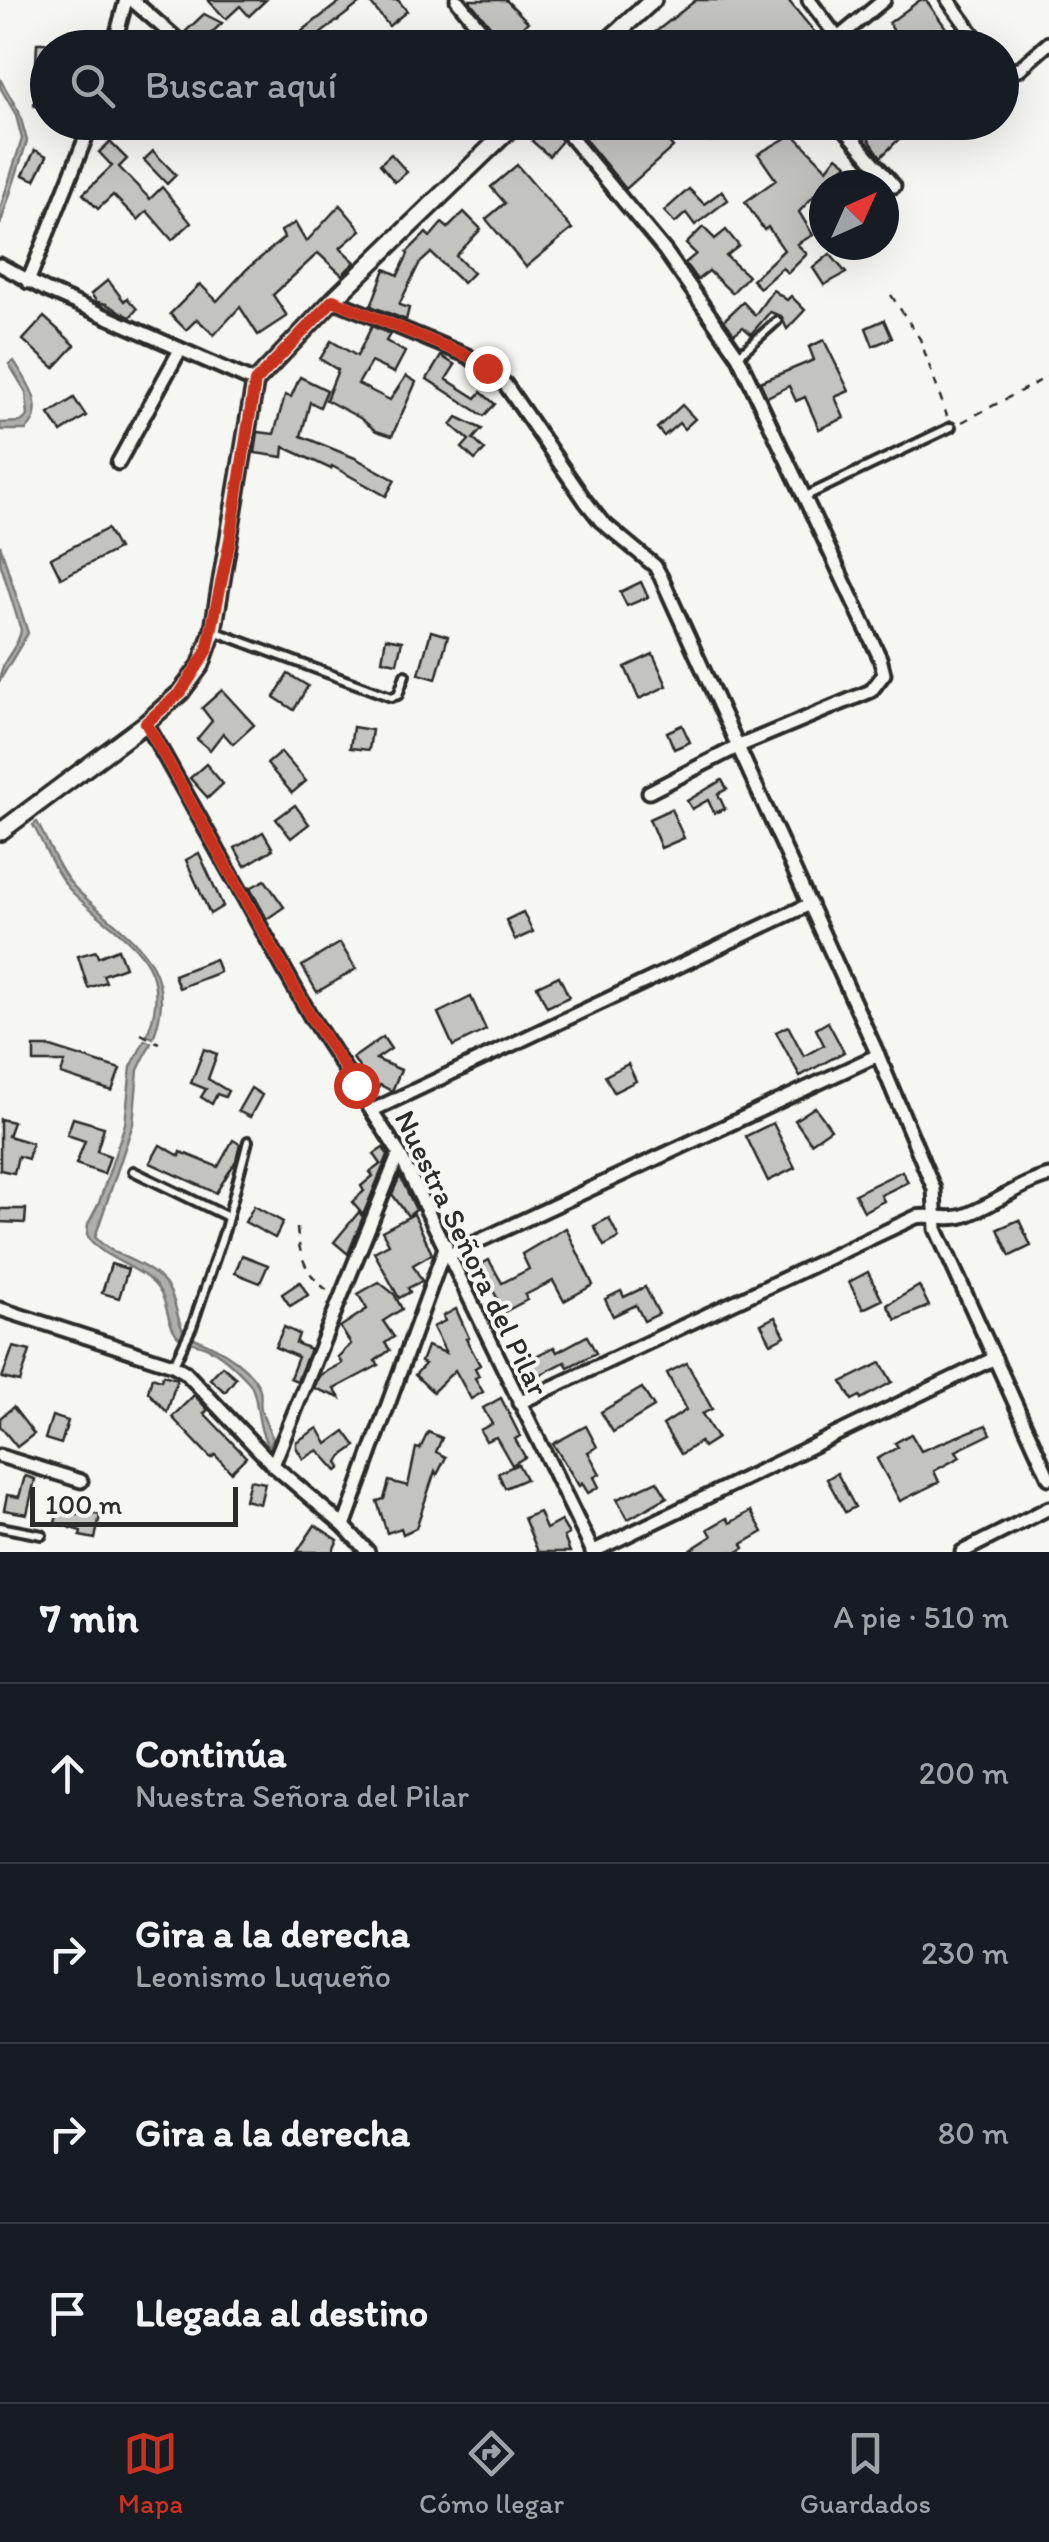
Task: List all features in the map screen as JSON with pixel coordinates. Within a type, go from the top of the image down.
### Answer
[{"type":"street","points":[[119,30],[129,0],[165,30]]},
{"type":"street","points":[[457,0],[481,30]]},
{"type":"street","points":[[620,30],[653,0]]},
{"type":"street","points":[[809,0],[833,30]]},
{"type":"street","points":[[847,30],[884,0]]},
{"type":"street","points":[[948,0],[970,30]]},
{"type":"street","points":[[1019,69],[1049,43]]},
{"type":"street","points":[[28,282],[85,140]]},
{"type":"street","points":[[0,832],[146,723],[192,679],[213,631],[255,382],[333,300],[498,140]]},
{"type":"street","points":[[573,140],[665,251],[738,356],[880,658],[884,674],[871,691],[739,746],[649,792]]},
{"type":"street","points":[[854,140],[880,170]]},
{"type":"street","points":[[0,265],[28,282],[255,382]]},
{"type":"street","points":[[333,300],[468,356],[505,384],[601,521],[647,559],[661,576],[878,1055],[934,1188],[936,1229],[1049,1478]]},
{"type":"street","points":[[118,464],[180,350]]},
{"type":"street","name":"Nuestra Señora del Pilar","points":[[146,723],[311,1017],[399,1154],[593,1552]]},
{"type":"street","points":[[373,1110],[810,904]]},
{"type":"street","points":[[344,1526],[448,1250],[878,1055]]},
{"type":"street","points":[[273,1466],[399,1154]]},
{"type":"street","points":[[519,1404],[916,1217],[933,1214],[960,1218],[1033,1180],[1049,1176]]},
{"type":"street","points":[[0,1308],[173,1365],[199,1384],[273,1466],[344,1526],[368,1552]]},
{"type":"street","points":[[593,1552],[995,1358]]},
{"type":"street","points":[[0,1456],[82,1482]]},
{"type":"street","points":[[962,1552],[1049,1508]]},
{"type":"lane","points":[[738,356],[777,320]]},
{"type":"lane","points":[[803,498],[951,427]]},
{"type":"lane","points":[[213,631],[391,697],[398,696],[404,675]]},
{"type":"lane","points":[[173,1365],[192,1327],[238,1188],[248,1141]]},
{"type":"lane","points":[[133,1171],[228,1217]]},
{"type":"lane","points":[[0,1527],[42,1534]]},
{"type":"path","points":[[891,295],[920,339],[951,427],[1049,376]]},
{"type":"path","points":[[141,1034],[159,1043]]},
{"type":"path","points":[[297,1228],[299,1253],[309,1273],[341,1298]]},
{"type":"shaded area","points":[[0,79],[19,112],[27,141],[0,225],[0,209],[22,139]]},
{"type":"shaded area","points":[[14,361],[33,395],[35,413],[26,430],[0,430],[0,423],[21,422],[28,416],[26,392],[9,364]]},
{"type":"shaded area","points":[[0,545],[28,633],[0,680],[21,630],[0,562]]},
{"type":"shaded area","points":[[37,822],[71,883],[144,952],[154,970],[160,989],[160,1012],[153,1038],[147,1035],[155,1008],[155,986],[149,967],[124,936],[66,885],[33,825]]},
{"type":"shaded area","points":[[145,1040],[151,1043],[138,1070],[133,1124],[95,1237],[161,1279],[171,1293],[185,1334],[226,1354],[252,1376],[273,1439],[269,1447],[248,1381],[218,1354],[177,1335],[157,1287],[108,1255],[87,1235],[125,1124],[131,1067]]},
{"type":"building","points":[[208,0],[266,0],[249,16],[240,6],[226,19]]},
{"type":"building","points":[[342,0],[364,0],[325,30],[303,30]]},
{"type":"building","points":[[368,0],[398,0],[407,11],[389,26]]},
{"type":"building","points":[[469,0],[506,0],[528,22],[520,30],[494,30]]},
{"type":"building","points":[[696,0],[788,0],[813,30],[658,30]]},
{"type":"building","points":[[920,0],[926,0],[946,28],[893,30],[889,23]]},
{"type":"building","points":[[204,14],[222,23],[215,30],[187,30]]},
{"type":"building","points":[[561,140],[562,141],[549,156],[532,141]]},
{"type":"building","points":[[586,140],[667,140],[673,147],[626,189]]},
{"type":"building","points":[[782,140],[799,140],[827,169],[837,156],[847,164],[844,170],[809,170],[809,201],[799,212],[809,228],[809,237],[797,244],[807,254],[788,273],[782,268],[760,288],[752,280],[784,250],[745,202],[776,180],[758,154]]},
{"type":"building","points":[[869,140],[898,140],[881,157]]},
{"type":"building","points":[[110,142],[127,159],[119,167],[150,199],[162,187],[191,223],[172,240],[147,211],[138,220],[113,195],[98,209],[83,194],[112,166],[99,152]]},
{"type":"building","points":[[35,150],[47,156],[35,180],[23,175]]},
{"type":"building","points":[[153,151],[176,175],[167,184],[144,160]]},
{"type":"building","points":[[391,154],[407,172],[395,182],[380,164]]},
{"type":"building","points":[[517,165],[572,229],[526,267],[486,219],[505,203],[491,187]]},
{"type":"building","points":[[689,189],[704,204],[722,191],[728,200],[695,225],[686,213],[675,223],[664,211]]},
{"type":"building","points":[[340,205],[361,230],[340,248],[355,262],[342,275],[318,253],[273,295],[287,316],[258,335],[240,307],[214,335],[197,319],[186,330],[170,314],[200,284],[217,301],[284,238],[281,231],[295,223],[306,242]]},
{"type":"building","points":[[464,212],[481,229],[456,256],[473,273],[463,283],[431,253],[419,264],[399,305],[409,308],[406,320],[371,306],[385,269],[398,275],[407,252],[426,233],[430,237],[442,223],[448,228]]},
{"type":"building","points":[[703,227],[715,239],[726,230],[739,246],[726,256],[748,276],[732,293],[709,271],[697,280],[685,263],[696,254],[686,244]]},
{"type":"building","points":[[823,260],[835,260],[846,273],[824,285],[813,268]]},
{"type":"building","points":[[108,280],[124,301],[127,298],[137,309],[130,317],[97,302],[91,294]]},
{"type":"building","points":[[773,290],[787,300],[791,296],[805,310],[787,329],[781,316],[770,312],[751,334],[743,327],[734,334],[724,320],[743,302],[755,315]]},
{"type":"building","points":[[44,317],[75,345],[54,368],[23,340]]},
{"type":"building","points":[[884,320],[892,338],[873,346],[866,328]]},
{"type":"building","points":[[372,326],[390,334],[386,341],[405,352],[394,373],[371,362],[358,384],[390,400],[406,376],[416,382],[392,436],[376,431],[326,400],[338,370],[320,359],[331,341],[357,356]]},
{"type":"building","points":[[824,340],[849,391],[835,397],[844,418],[819,429],[805,397],[796,401],[789,386],[767,397],[760,382],[814,360],[809,347]]},
{"type":"building","points":[[441,356],[455,365],[446,379],[476,398],[481,392],[495,404],[484,416],[427,379]]},
{"type":"building","points":[[300,377],[327,390],[320,407],[310,402],[301,436],[395,480],[386,496],[332,466],[331,469],[284,447],[283,457],[255,453],[258,432],[274,434],[285,395],[291,397]]},
{"type":"building","points":[[74,398],[86,416],[61,432],[49,414]]},
{"type":"building","points":[[682,405],[695,419],[684,429],[679,423],[664,436],[657,428]]},
{"type":"building","points":[[457,417],[482,429],[473,439],[485,450],[475,460],[462,448],[469,440],[451,425]]},
{"type":"building","points":[[107,529],[118,549],[61,578],[51,558]]},
{"type":"building","points":[[641,582],[648,597],[627,606],[620,592]]},
{"type":"building","points":[[431,631],[448,636],[436,679],[419,674]]},
{"type":"building","points":[[386,638],[402,641],[397,663],[382,660]]},
{"type":"building","points":[[653,654],[667,686],[639,699],[625,667]]},
{"type":"building","points":[[288,674],[308,686],[294,710],[274,697]]},
{"type":"building","points":[[222,690],[254,725],[233,744],[223,733],[210,750],[197,739],[212,721],[202,708]]},
{"type":"building","points":[[682,725],[690,742],[674,749],[667,732]]},
{"type":"building","points":[[353,727],[372,730],[369,750],[350,748]]},
{"type":"building","points":[[281,752],[306,781],[292,793],[267,764]]},
{"type":"building","points":[[206,764],[223,784],[208,798],[190,778]]},
{"type":"building","points":[[722,780],[727,789],[718,794],[725,809],[714,813],[708,800],[692,809],[687,801]]},
{"type":"building","points":[[295,805],[309,824],[291,838],[276,819]]},
{"type":"building","points":[[671,809],[684,838],[661,848],[649,819]]},
{"type":"building","points":[[263,832],[273,849],[245,866],[235,848]]},
{"type":"building","points":[[199,853],[223,906],[210,914],[186,860]]},
{"type":"building","points":[[265,880],[284,907],[267,919],[250,888]]},
{"type":"building","points":[[523,912],[533,932],[515,940],[506,920]]},
{"type":"building","points":[[340,943],[356,969],[317,992],[302,966]]},
{"type":"building","points":[[118,949],[125,967],[103,975],[106,982],[88,988],[78,956],[96,951],[98,957]]},
{"type":"building","points":[[215,959],[220,972],[179,988],[174,975]]},
{"type":"building","points":[[559,976],[569,997],[547,1007],[537,986]]},
{"type":"building","points":[[471,997],[486,1030],[453,1046],[438,1013]]},
{"type":"building","points":[[828,1022],[844,1052],[800,1076],[776,1032],[788,1026],[804,1056],[824,1045],[816,1029]]},
{"type":"building","points":[[383,1037],[391,1049],[376,1059],[401,1070],[392,1091],[380,1085],[376,1092],[367,1086],[353,1058]]},
{"type":"building","points":[[34,1047],[51,1047],[120,1069],[112,1091],[61,1074],[65,1062],[34,1062]]},
{"type":"building","points":[[204,1049],[217,1054],[208,1079],[228,1091],[225,1097],[217,1094],[212,1104],[201,1097],[206,1089],[191,1083]]},
{"type":"building","points":[[628,1064],[636,1081],[614,1092],[605,1076]]},
{"type":"building","points":[[251,1088],[262,1095],[250,1117],[238,1111]]},
{"type":"building","points":[[815,1107],[831,1129],[811,1143],[795,1120]]},
{"type":"building","points":[[73,1118],[104,1127],[97,1151],[110,1156],[104,1174],[76,1164],[85,1141],[67,1135]]},
{"type":"building","points":[[0,1119],[13,1122],[8,1136],[32,1143],[28,1159],[18,1156],[14,1173],[0,1170]]},
{"type":"building","points":[[773,1123],[795,1168],[768,1181],[746,1136]]},
{"type":"building","points":[[233,1140],[240,1144],[236,1161],[216,1193],[150,1163],[160,1145],[180,1156],[181,1152],[218,1167]]},
{"type":"building","points":[[383,1148],[388,1155],[363,1215],[352,1202],[364,1191],[361,1186],[373,1176],[370,1172],[381,1164],[374,1154]]},
{"type":"building","points":[[902,1171],[908,1182],[881,1195],[884,1201],[864,1211],[855,1194]]},
{"type":"building","points":[[400,1176],[416,1210],[408,1216],[392,1194]]},
{"type":"building","points":[[254,1206],[283,1222],[275,1238],[245,1222]]},
{"type":"building","points":[[0,1209],[26,1209],[25,1223],[0,1222]]},
{"type":"building","points":[[359,1212],[363,1217],[348,1254],[334,1242]]},
{"type":"building","points":[[414,1214],[432,1254],[413,1265],[422,1281],[399,1298],[374,1252],[389,1244],[382,1231]]},
{"type":"building","points":[[609,1218],[619,1238],[604,1246],[594,1226]]},
{"type":"building","points":[[1019,1220],[1031,1246],[1010,1256],[998,1229]]},
{"type":"building","points":[[566,1228],[593,1285],[564,1301],[553,1281],[525,1295],[527,1300],[504,1312],[490,1284],[477,1291],[467,1272],[489,1260],[502,1283],[529,1269],[522,1254]]},
{"type":"building","points":[[242,1255],[268,1265],[260,1283],[235,1273]]},
{"type":"building","points":[[111,1264],[128,1269],[119,1298],[102,1293]]},
{"type":"building","points":[[868,1272],[882,1300],[863,1309],[849,1282]]},
{"type":"building","points":[[300,1282],[308,1295],[290,1306],[282,1294]]},
{"type":"building","points":[[379,1282],[394,1294],[402,1309],[383,1321],[394,1337],[385,1343],[390,1350],[375,1361],[379,1365],[334,1389],[340,1398],[314,1388],[320,1375],[342,1363],[338,1357],[351,1344],[340,1327],[367,1309],[358,1294]]},
{"type":"building","points":[[919,1286],[929,1306],[896,1320],[887,1305]]},
{"type":"building","points":[[645,1287],[659,1314],[644,1321],[636,1305],[613,1316],[605,1299],[621,1291],[624,1297]]},
{"type":"building","points":[[456,1309],[480,1365],[475,1368],[479,1376],[475,1378],[483,1392],[471,1399],[455,1370],[433,1392],[415,1375],[425,1364],[421,1362],[427,1346],[446,1353],[433,1327]]},
{"type":"building","points":[[775,1317],[785,1336],[771,1343],[761,1324]]},
{"type":"building","points":[[284,1327],[299,1334],[296,1343],[310,1349],[297,1381],[290,1378],[298,1357],[275,1347]]},
{"type":"building","points":[[587,1336],[596,1353],[568,1367],[565,1362],[522,1384],[514,1367],[554,1347],[557,1352]]},
{"type":"building","points":[[13,1347],[30,1351],[20,1382],[2,1378]]},
{"type":"building","points":[[687,1363],[712,1409],[702,1414],[717,1438],[703,1447],[700,1442],[681,1454],[663,1425],[686,1410],[667,1373]]},
{"type":"building","points":[[881,1363],[892,1382],[852,1400],[842,1382]]},
{"type":"building","points":[[222,1366],[236,1378],[225,1392],[210,1379]]},
{"type":"building","points":[[163,1375],[177,1379],[167,1412],[148,1392],[152,1377],[161,1380]]},
{"type":"building","points":[[642,1388],[654,1407],[613,1432],[601,1412]]},
{"type":"building","points":[[194,1395],[208,1410],[204,1413],[246,1457],[231,1472],[215,1455],[211,1458],[172,1417]]},
{"type":"building","points":[[501,1398],[520,1436],[515,1439],[525,1457],[512,1465],[496,1437],[486,1441],[480,1430],[492,1424],[483,1408]]},
{"type":"building","points":[[13,1407],[34,1434],[17,1447],[0,1426],[0,1418]]},
{"type":"building","points":[[52,1416],[68,1421],[61,1444],[45,1439]]},
{"type":"building","points":[[986,1425],[991,1434],[956,1451],[960,1457],[934,1471],[939,1482],[900,1501],[877,1459],[898,1447],[895,1443],[911,1434],[921,1451]]},
{"type":"building","points":[[586,1426],[597,1447],[588,1452],[600,1474],[594,1477],[599,1487],[588,1493],[582,1483],[579,1486],[553,1444]]},
{"type":"building","points":[[318,1428],[327,1444],[345,1431],[356,1446],[342,1456],[337,1471],[318,1450],[303,1459],[296,1447],[296,1442]]},
{"type":"building","points":[[428,1432],[442,1438],[436,1452],[446,1457],[437,1475],[435,1471],[416,1528],[403,1534],[401,1528],[387,1533],[377,1501],[384,1499],[389,1481],[408,1486],[416,1448],[420,1449]]},
{"type":"building","points":[[518,1464],[526,1479],[505,1488],[498,1473]]},
{"type":"building","points":[[837,1473],[855,1507],[845,1512],[827,1479]]},
{"type":"building","points":[[25,1476],[35,1479],[27,1514],[4,1510],[7,1495],[19,1497]]},
{"type":"building","points":[[250,1480],[265,1483],[260,1504],[245,1500]]},
{"type":"building","points":[[657,1481],[667,1497],[628,1519],[617,1499]]},
{"type":"building","points":[[59,1508],[84,1516],[85,1512],[100,1515],[95,1539],[55,1523]]},
{"type":"building","points":[[751,1511],[763,1532],[742,1544],[744,1548],[737,1552],[687,1552],[712,1536],[708,1529]]},
{"type":"building","points":[[539,1512],[546,1529],[561,1521],[569,1534],[564,1537],[570,1552],[538,1552],[524,1518]]},
{"type":"building","points":[[315,1525],[338,1540],[332,1552],[297,1552]]},
{"type":"route","points":[[356,1085],[311,1017],[146,723],[181,692],[207,651],[230,540],[255,382],[333,300],[468,356],[487,368]]}]
